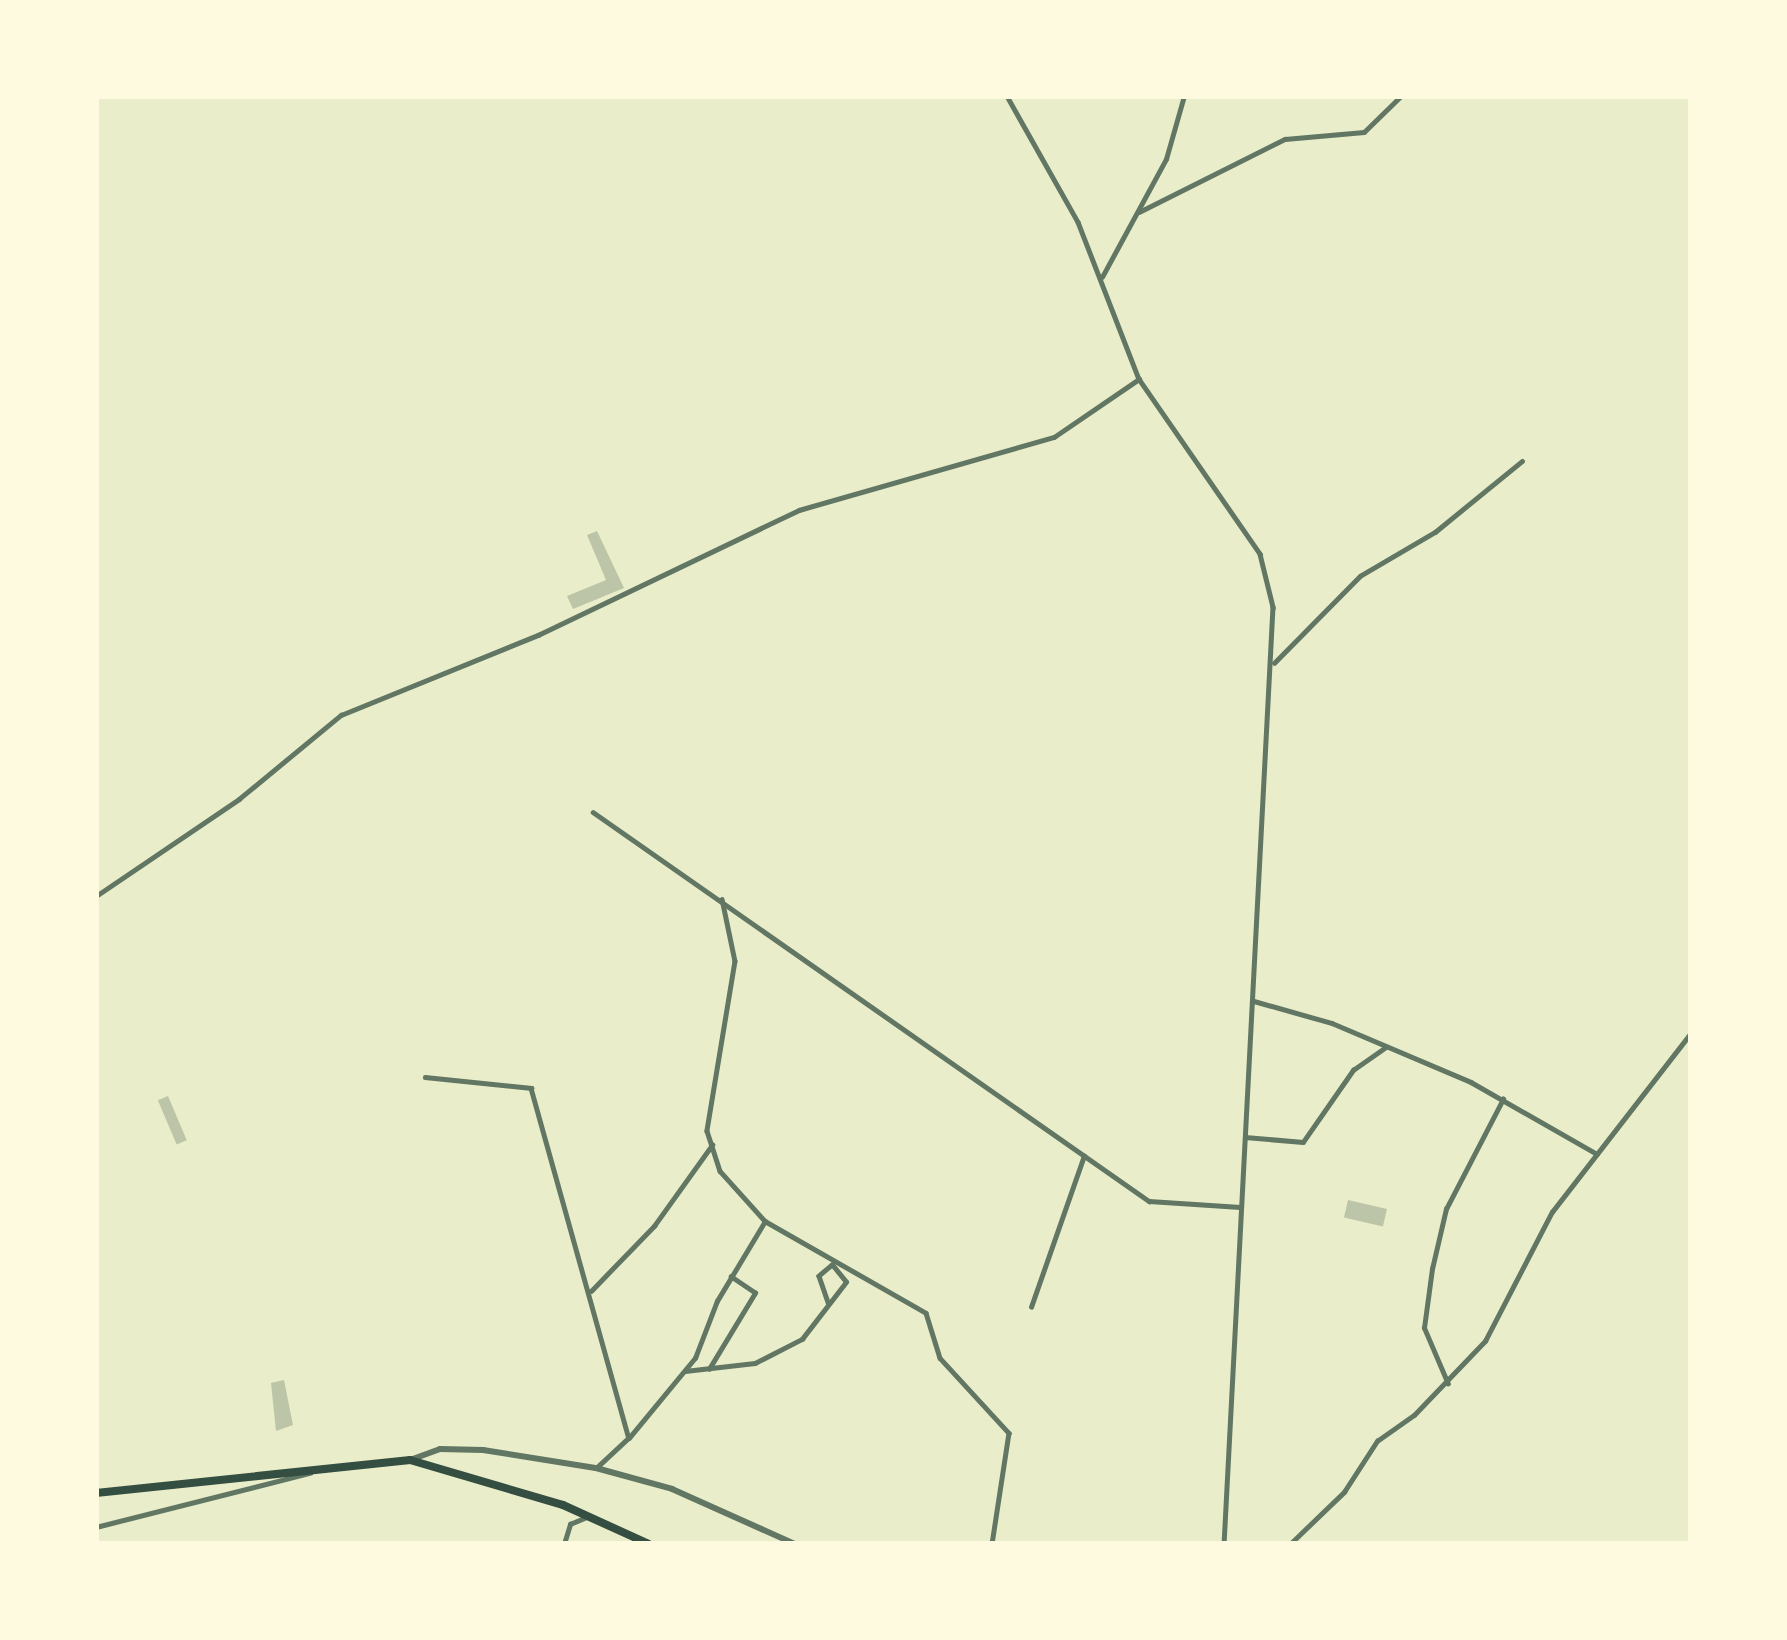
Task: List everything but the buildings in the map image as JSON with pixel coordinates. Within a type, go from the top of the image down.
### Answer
[{"type":"highway","points":[[96,1493],[410,1460],[590,1516],[649,1544]]},
{"type":"street","points":[[1007,96],[1102,277],[1139,379],[1260,554],[1273,608],[1274,662],[1224,1544]]},
{"type":"street","points":[[1102,277],[1166,159],[1184,96]]},
{"type":"street","points":[[1138,212],[1286,140],[1364,132],[1401,96]]},
{"type":"street","points":[[96,896],[357,707],[538,635],[800,510],[1054,437],[1139,379]]},
{"type":"street","points":[[1274,662],[1360,576],[1435,532],[1522,461]]},
{"type":"street","points":[[592,812],[1160,1205],[1240,1207]]},
{"type":"street","points":[[590,1293],[702,1168],[712,1145],[735,962],[722,899]]},
{"type":"street","points":[[1252,1001],[1387,1047],[1504,1098],[1597,1154]]},
{"type":"street","points":[[1290,1544],[1344,1492],[1377,1441],[1448,1384],[1494,1329],[1545,1222],[1691,1033]]},
{"type":"street","points":[[1245,1137],[1303,1142],[1353,1070],[1387,1047]]},
{"type":"street","points":[[425,1077],[462,1086],[530,1085],[629,1438]]},
{"type":"street","points":[[1448,1384],[1424,1328],[1432,1269],[1446,1209],[1504,1098]]},
{"type":"street","points":[[712,1145],[720,1171],[765,1221],[926,1313],[940,1358],[1009,1433],[992,1544]]},
{"type":"street","points":[[1030,1307],[1084,1156]]},
{"type":"street","points":[[596,1468],[629,1438],[685,1371],[731,1277],[765,1221]]},
{"type":"street","points":[[685,1371],[765,1359],[808,1334],[847,1277],[832,1264],[819,1276],[828,1302]]},
{"type":"street","points":[[709,1369],[755,1293],[731,1277]]},
{"type":"street","points":[[410,1460],[440,1449],[483,1450],[596,1468],[672,1489],[795,1544]]},
{"type":"street","points":[[96,1527],[334,1468]]},
{"type":"street","points":[[564,1544],[570,1524],[590,1516]]}]
